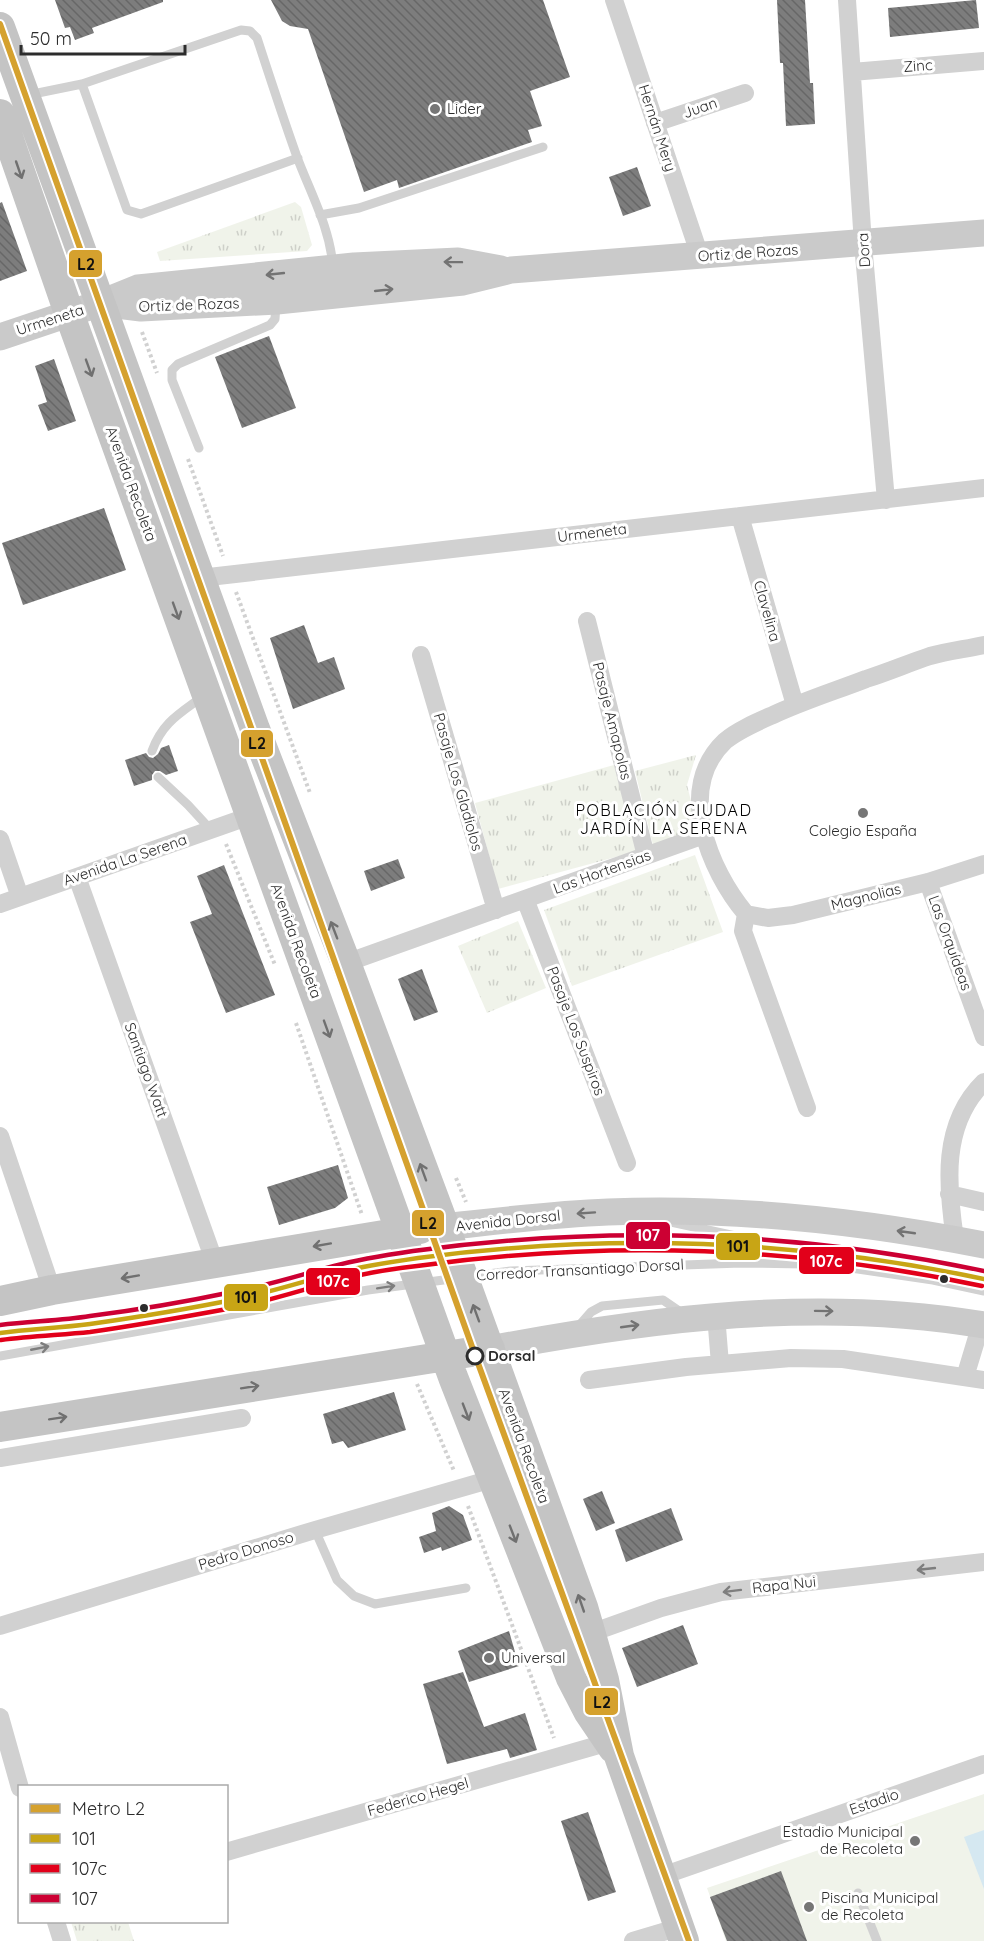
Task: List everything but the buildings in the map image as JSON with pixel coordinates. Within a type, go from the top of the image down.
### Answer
[{"type":"main road","name":"Avenida Recoleta","points":[[0,27],[255,729],[346,963],[490,1349],[591,1633],[608,1698],[614,1749]]},
{"type":"main road","name":"Avenida Recoleta","points":[[0,114],[156,556],[446,1357],[571,1678],[588,1711],[614,1749],[684,1936]]},
{"type":"main road","points":[[156,556],[177,574],[200,578]]},
{"type":"main road","name":"Avenida Dorsal","points":[[0,1301],[215,1263],[410,1257],[454,1252]]},
{"type":"main road","points":[[0,1427],[490,1349]]},
{"type":"main road","points":[[492,1479],[519,1482],[544,1502]]},
{"type":"street","name":"Hernán Mery","points":[[614,0],[700,256]]},
{"type":"street","name":"Dora","points":[[848,0],[863,244],[886,500]]},
{"type":"street","name":"Zinc","points":[[852,72],[984,61]]},
{"type":"street","name":"Juan","points":[[655,123],[745,93]]},
{"type":"street","name":"Ortiz de Rozas","points":[[100,303],[138,288],[330,280],[458,261],[511,270],[984,233]]},
{"type":"street","name":"Ortiz de Rozas","points":[[100,303],[133,307],[277,301],[330,280]]},
{"type":"street","name":"Urmeneta","points":[[1,336],[100,303]]},
{"type":"street","name":"Urmeneta","points":[[200,578],[984,488]]},
{"type":"street","name":"Clavelina","points":[[740,516],[795,705]]},
{"type":"street","name":"Pasaje Amapolas","points":[[587,621],[646,856]]},
{"type":"street","points":[[807,1108],[743,931],[746,914],[731,896],[704,836],[699,805],[700,791],[708,765],[725,741],[750,726],[795,705],[932,656],[984,645]]},
{"type":"street","name":"Pasaje Los Gladiolos","points":[[421,655],[496,909]]},
{"type":"street","name":"Avenida La Serena","points":[[0,904],[250,816]]},
{"type":"street","name":"Las Hortensias","points":[[346,963],[704,836]]},
{"type":"street","points":[[0,839],[20,897]]},
{"type":"street","name":"Magnolias","points":[[746,914],[768,918],[793,915],[928,882],[984,864]]},
{"type":"street","name":"Santiago Watt","points":[[77,877],[215,1263]]},
{"type":"street","name":"Las Orquídeas","points":[[928,882],[984,1037]]},
{"type":"street","name":"Pasaje Los Suspiros","points":[[525,899],[627,1163]]},
{"type":"street","points":[[955,1239],[949,1194],[949,1155],[958,1122],[972,1095],[984,1082]]},
{"type":"street","points":[[0,1136],[52,1290]]},
{"type":"street","points":[[949,1194],[984,1202]]},
{"type":"street","name":"Avenida Dorsal","points":[[454,1252],[620,1212],[748,1215],[852,1224],[984,1245]]},
{"type":"street","points":[[490,1349],[716,1315],[768,1311],[893,1313],[982,1325],[965,1377]]},
{"type":"street","points":[[716,1315],[720,1364]]},
{"type":"street","points":[[589,1380],[791,1358],[843,1359],[984,1380]]},
{"type":"street","points":[[0,1458],[242,1418]]},
{"type":"street","name":"Pedro Donoso","points":[[0,1626],[315,1530],[492,1479]]},
{"type":"street","name":"Rapa Nui","points":[[591,1633],[661,1608],[721,1592],[984,1562]]},
{"type":"street","points":[[0,1717],[19,1785]]},
{"type":"street","name":"Federico Hegel","points":[[228,1851],[560,1756],[614,1749]]},
{"type":"street","name":"Estadio","points":[[662,1876],[984,1764]]},
{"type":"street","points":[[56,1923],[62,1941]]},
{"type":"street","points":[[633,1941],[684,1936]]},
{"type":"lane","points":[[25,96],[82,84],[241,30],[250,32],[257,38],[329,240],[330,280]]},
{"type":"lane","points":[[82,84],[127,210],[132,213],[141,214],[298,158]]},
{"type":"lane","points":[[320,215],[359,208],[543,147]]},
{"type":"lane","points":[[199,448],[172,380],[172,370],[178,364],[270,325],[274,319],[277,301]]},
{"type":"lane","points":[[152,751],[158,735],[168,723],[206,694]]},
{"type":"lane","points":[[158,777],[215,828]]},
{"type":"lane","points":[[620,1212],[795,1249]]},
{"type":"lane","name":"Corredor Transantiago Dorsal","points":[[0,1333],[88,1324],[234,1300],[290,1288],[344,1271],[410,1257],[504,1249],[634,1242],[688,1242],[795,1249],[904,1262],[984,1279]]},
{"type":"lane","name":"Corredor Transantiago Dorsal","points":[[454,1252],[511,1271],[783,1263],[851,1268],[933,1280],[984,1291]]},
{"type":"lane","name":"Corredor Transantiago Dorsal","points":[[0,1356],[410,1257]]},
{"type":"lane","points":[[315,1530],[337,1580],[354,1596],[375,1604],[466,1588]]},
{"type":"lane","points":[[858,1893],[878,1941]]},
{"type":"path","points":[[133,307],[157,374]]},
{"type":"path","points":[[185,452],[312,800]]},
{"type":"path","points":[[215,828],[275,967]]},
{"type":"path","points":[[295,1021],[363,1217]]},
{"type":"path","points":[[454,1174],[467,1206]]},
{"type":"path","points":[[407,1363],[461,1488],[498,1582],[560,1756]]},
{"type":"green space","points":[[295,202],[301,207],[312,245],[307,251],[160,261],[157,252]]},
{"type":"green space","points":[[696,755],[687,785],[699,833],[653,845],[635,771]]},
{"type":"green space","points":[[614,765],[638,851],[498,889],[475,803]]},
{"type":"green space","points":[[695,855],[723,932],[572,986],[544,910]]},
{"type":"green space","points":[[518,921],[546,988],[487,1013],[458,946]]},
{"type":"green space","name":"Estadio Municipal de Recoleta","points":[[984,1794],[984,1941],[726,1941],[707,1888]]},
{"type":"green space","points":[[71,1923],[128,1923],[134,1941],[77,1941]]},
{"type":"shaded area","points":[[984,1830],[984,1889],[964,1837]]},
{"type":"metro line","name":"L2","points":[[0,24],[475,1355],[689,1941]]},
{"type":"transit line","name":"107","points":[[0,1325],[79,1318],[179,1302],[258,1287],[363,1259],[393,1254],[484,1243],[556,1238],[628,1235],[771,1240],[842,1247],[984,1271]]},
{"type":"transit line","name":"101","points":[[0,1333],[145,1316],[237,1299],[339,1272],[398,1261],[489,1250],[560,1245],[702,1244],[772,1248],[843,1255],[984,1279]]},
{"type":"transit line","name":"107c","points":[[1,1340],[90,1332],[201,1314],[388,1270],[488,1258],[559,1253],[630,1250],[771,1255],[842,1262],[982,1286]]},
{"type":"place","name":"Lider","points":[[435,109]]},
{"type":"place","name":"Colegio España","points":[[863,813]]},
{"type":"place","name":"Dorsal","points":[[475,1356]]},
{"type":"place","name":"Universal","points":[[489,1658]]},
{"type":"place","name":"Estadio Municipal de Recoleta","points":[[915,1841]]},
{"type":"place","name":"Piscina Municipal de Recoleta","points":[[809,1907]]},
{"type":"district","name":"POBLACIÓN CIUDAD JARDÍN LA SERENA","points":[[664,819]]}]
